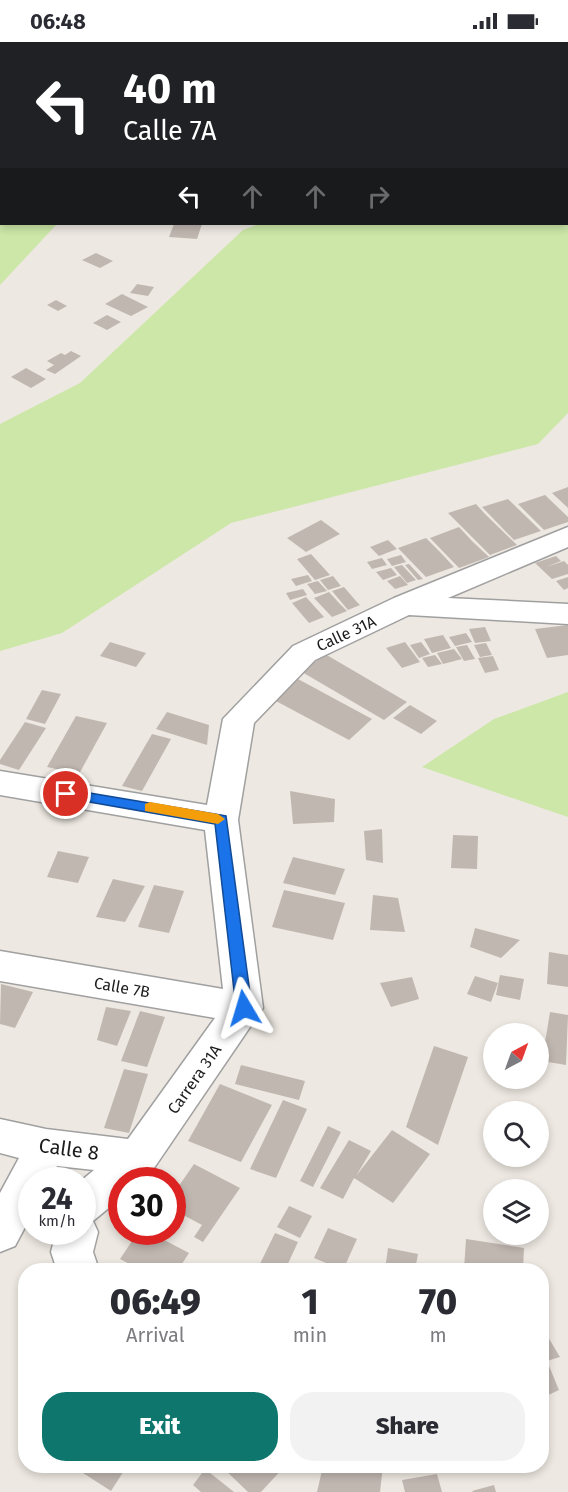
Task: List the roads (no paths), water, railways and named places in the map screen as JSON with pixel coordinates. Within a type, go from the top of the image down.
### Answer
[{"type":"street","name":"Calle 31A","points":[[221,820],[239,719],[304,652],[405,605],[568,536]]},
{"type":"street","points":[[405,605],[568,614]]},
{"type":"street","points":[[0,783],[221,820],[244,1008]]},
{"type":"street","name":"Calle 7B","points":[[0,966],[244,1008]]},
{"type":"street","name":"Carrera 31A","points":[[96,1200],[138,1158],[244,1008]]},
{"type":"street","name":"Calle 8","points":[[0,1136],[46,1147],[138,1158]]},
{"type":"street","points":[[12,1226],[46,1147]]},
{"type":"street","points":[[74,1245],[72,1252],[76,1263]]}]
